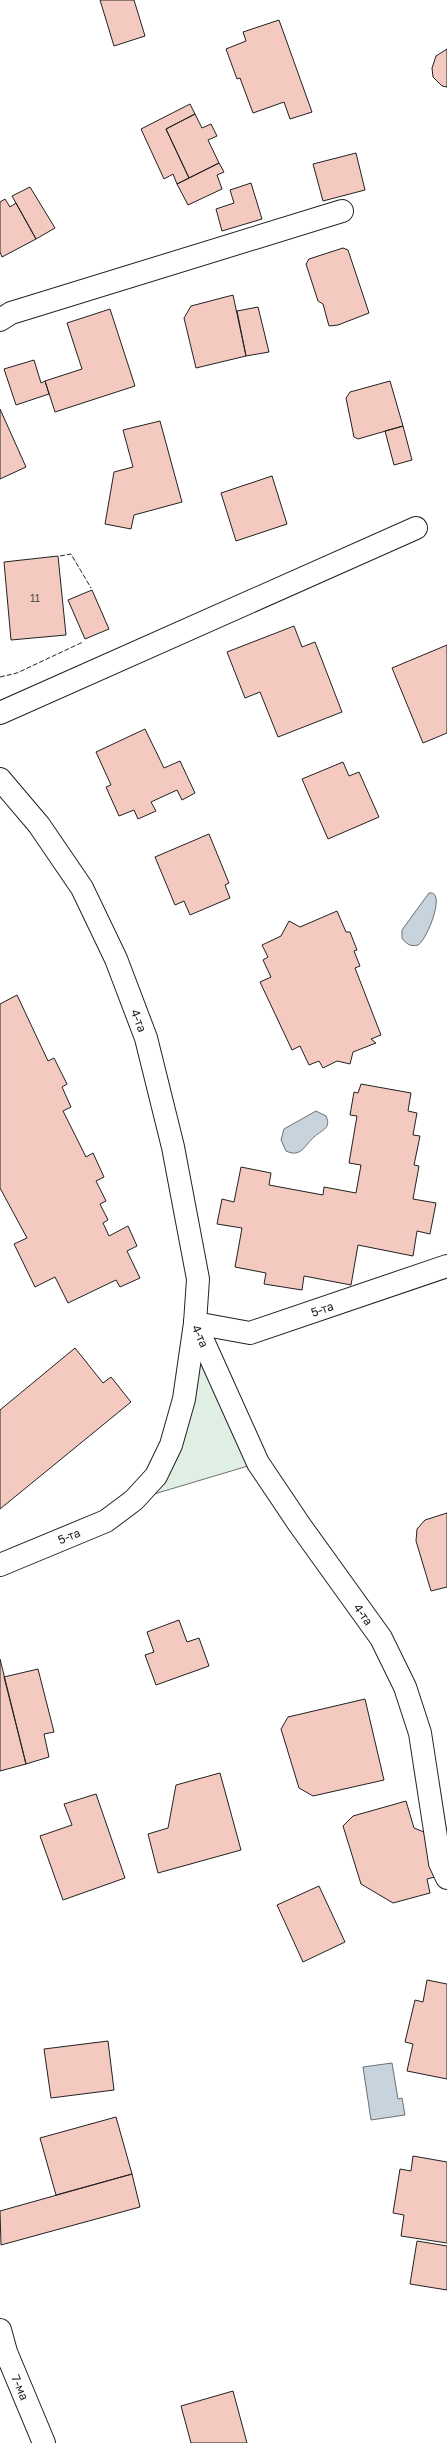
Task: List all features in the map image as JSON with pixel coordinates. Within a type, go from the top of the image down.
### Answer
[{"type":"street","points":[[0,320],[11,313],[342,211]]},
{"type":"street","points":[[0,713],[416,528]]},
{"type":"street","name":"4-та","points":[[0,779],[39,825],[82,888],[116,959],[146,1038],[173,1147],[198,1279],[195,1323],[258,1463],[340,1583],[381,1638],[405,1687],[420,1733],[440,1864],[447,1878]]},
{"type":"street","name":"5-та","points":[[0,1565],[106,1521],[134,1500],[156,1476],[171,1444],[184,1399],[195,1323],[250,1333],[447,1266]]},
{"type":"street","name":"7-ма","points":[[0,2330],[6,2352],[44,2443]]},
{"type":"green space","points":[[195,1323],[258,1463],[134,1500],[156,1476]]},
{"type":"shaded area","points":[[429,893],[434,894],[436,899],[434,916],[422,941],[418,945],[413,946],[405,942],[402,938],[402,930]]},
{"type":"shaded area","points":[[316,1111],[326,1116],[328,1124],[327,1127],[299,1152],[291,1153],[286,1151],[281,1140],[284,1129]]},
{"type":"shaded area","points":[[392,2063],[398,2099],[402,2098],[405,2115],[371,2120],[363,2067]]},
{"type":"building","points":[[100,0],[134,0],[145,36],[114,46]]},
{"type":"building","points":[[279,20],[312,112],[290,119],[284,102],[253,113],[240,78],[237,79],[226,49],[246,41],[243,32]]},
{"type":"building","points":[[447,49],[447,87],[442,86],[433,77],[432,68],[436,56]]},
{"type":"building","points":[[190,104],[195,114],[166,129],[189,178],[177,184],[173,174],[164,179],[141,129]]},
{"type":"building","points":[[195,114],[202,128],[211,124],[217,136],[208,140],[219,163],[189,178],[166,129]]},
{"type":"building","points":[[356,153],[365,190],[323,201],[313,164]]},
{"type":"building","points":[[219,163],[224,172],[217,175],[222,189],[188,205],[177,184]]},
{"type":"building","points":[[251,183],[262,219],[222,231],[216,209],[234,203],[230,190]]},
{"type":"building","points":[[30,187],[55,228],[36,239],[12,196]]},
{"type":"building","points":[[5,199],[10,207],[16,203],[36,239],[2,257],[0,252],[0,202]]},
{"type":"building","points":[[343,248],[348,250],[369,313],[338,325],[329,326],[323,304],[318,301],[306,264],[309,259]]},
{"type":"building","points":[[233,295],[246,356],[196,368],[184,318],[191,306]]},
{"type":"building","points":[[258,307],[269,352],[246,356],[237,311]]},
{"type":"building","points":[[110,309],[135,386],[55,412],[45,381],[82,369],[67,323]]},
{"type":"building","points":[[34,360],[41,383],[45,381],[49,394],[16,405],[4,369]]},
{"type":"building","points":[[390,381],[403,426],[358,439],[354,437],[346,398],[350,392]]},
{"type":"building","points":[[0,409],[26,467],[0,479]]},
{"type":"building","points":[[160,421],[182,502],[134,515],[131,529],[105,524],[114,472],[133,467],[123,430]]},
{"type":"building","points":[[403,426],[412,460],[394,465],[385,431]]},
{"type":"building","points":[[272,476],[287,524],[236,541],[221,493]]},
{"type":"building","points":[[58,556],[66,635],[11,640],[4,562]]},
{"type":"building","points":[[92,590],[109,629],[85,639],[68,600]]},
{"type":"building","points":[[294,626],[302,647],[315,642],[342,712],[278,737],[260,692],[245,698],[227,652]]},
{"type":"building","points":[[447,645],[447,733],[423,743],[392,668]]},
{"type":"building","points":[[145,729],[164,768],[180,761],[195,793],[182,800],[177,790],[151,802],[156,811],[138,819],[134,810],[119,816],[106,787],[111,785],[96,752]]},
{"type":"building","points":[[343,762],[349,776],[359,772],[379,817],[328,839],[302,779]]},
{"type":"building","points":[[209,834],[229,883],[225,885],[230,898],[190,915],[184,901],[175,905],[155,857]]},
{"type":"building","points":[[337,911],[346,932],[350,932],[357,950],[354,951],[360,966],[355,968],[381,1035],[371,1039],[376,1043],[353,1052],[350,1064],[337,1061],[323,1068],[319,1061],[309,1065],[300,1046],[292,1050],[260,982],[271,977],[263,960],[268,957],[262,945],[281,936],[289,921],[300,927]]},
{"type":"building","points":[[17,995],[48,1061],[54,1058],[67,1084],[62,1087],[71,1107],[63,1111],[86,1157],[93,1153],[104,1177],[96,1181],[106,1201],[100,1204],[108,1220],[103,1223],[109,1236],[128,1226],[137,1246],[127,1251],[140,1278],[120,1287],[116,1280],[68,1303],[55,1277],[35,1287],[14,1244],[27,1238],[0,1188],[0,1004]]},
{"type":"building","points":[[361,1084],[411,1093],[408,1111],[417,1113],[413,1135],[420,1136],[414,1165],[419,1166],[413,1199],[436,1203],[430,1234],[417,1231],[413,1256],[358,1245],[351,1285],[304,1276],[302,1290],[264,1284],[266,1273],[235,1267],[242,1228],[217,1224],[222,1199],[234,1202],[241,1167],[271,1173],[269,1185],[323,1195],[324,1187],[356,1193],[361,1165],[349,1163],[357,1116],[350,1115],[354,1092],[358,1093]]},
{"type":"building","points":[[75,1348],[103,1383],[111,1377],[131,1402],[0,1509],[0,1410]]},
{"type":"building","points":[[447,1513],[447,1587],[431,1591],[416,1541],[417,1529],[425,1520]]},
{"type":"building","points":[[179,1620],[187,1642],[199,1638],[209,1666],[156,1685],[145,1655],[154,1652],[147,1632]]},
{"type":"building","points":[[0,1659],[26,1764],[0,1771]]},
{"type":"building","points":[[38,1669],[54,1732],[44,1734],[49,1757],[26,1764],[4,1677]]},
{"type":"building","points":[[365,1699],[384,1780],[313,1796],[299,1788],[281,1729],[288,1717]]},
{"type":"building","points":[[220,1773],[241,1850],[158,1873],[148,1834],[168,1828],[176,1785]]},
{"type":"building","points":[[96,1794],[125,1878],[63,1900],[40,1836],[72,1825],[64,1804]]},
{"type":"building","points":[[406,1801],[414,1828],[424,1832],[435,1877],[427,1879],[430,1893],[393,1903],[361,1884],[343,1826],[353,1816]]},
{"type":"building","points":[[319,1886],[345,1942],[303,1962],[277,1905]]},
{"type":"building","points":[[427,1980],[447,1984],[447,2079],[407,2071],[413,2044],[405,2042],[415,2000],[423,2002]]},
{"type":"building","points":[[108,2041],[114,2090],[51,2098],[44,2049]]},
{"type":"building","points":[[116,2117],[132,2174],[56,2195],[40,2138]]},
{"type":"building","points":[[413,2156],[447,2162],[447,2243],[401,2236],[404,2215],[393,2213],[400,2169],[411,2171]]},
{"type":"building","points":[[132,2174],[140,2207],[1,2245],[0,2211]]},
{"type":"building","points":[[417,2241],[447,2246],[447,2290],[410,2284]]},
{"type":"building","points":[[233,2391],[247,2443],[191,2443],[181,2406]]},
{"type":"fence","points":[[60,556],[71,554],[91,588]]},
{"type":"fence","points":[[0,677],[17,673],[83,642]]}]
